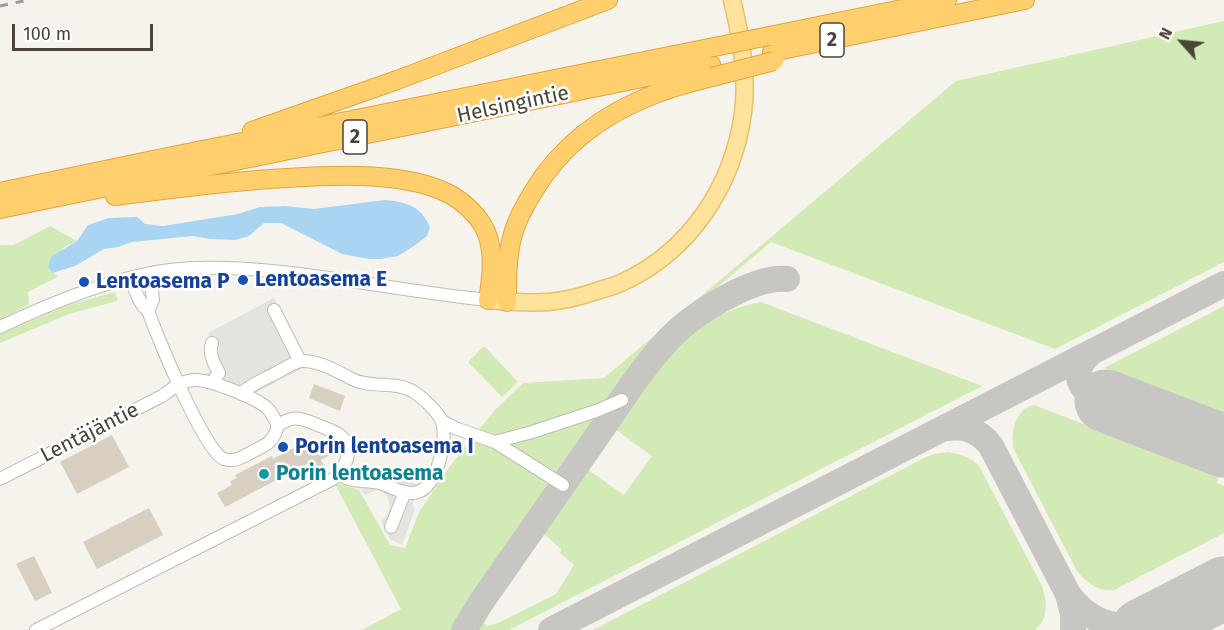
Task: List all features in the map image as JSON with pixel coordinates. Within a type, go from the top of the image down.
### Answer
[{"type":"highway","points":[[153,160],[201,143],[248,132],[397,81],[608,0]]},
{"type":"highway","name":"Helsingintie","points":[[772,50],[947,0]]},
{"type":"highway","name":"Helsingintie","points":[[0,211],[772,50],[1025,0]]},
{"type":"highway","points":[[507,302],[509,258],[513,233],[525,205],[557,159],[585,132],[612,114],[655,94],[711,63],[734,70],[772,50]]},
{"type":"highway","name":"Helsingintie","points":[[0,192],[153,160],[711,63]]},
{"type":"highway","points":[[0,211],[234,181],[332,176],[396,179],[420,184],[453,196],[466,205],[484,226],[492,256],[492,278],[488,300]]},
{"type":"main road","points":[[488,300],[549,302],[584,295],[621,283],[644,271],[663,257],[698,222],[716,196],[726,174],[737,142],[743,111],[744,79],[740,31],[732,0]]},
{"type":"street","points":[[0,327],[82,292],[130,278],[169,270],[236,268],[295,273],[488,300]]},
{"type":"street","points":[[148,311],[153,300],[150,273]]},
{"type":"street","points":[[130,278],[139,299],[148,311],[178,384],[214,450],[223,459],[235,460],[269,443],[275,436],[278,425],[269,409],[258,401],[212,383],[194,379],[178,384]]},
{"type":"street","points":[[274,310],[300,361]]},
{"type":"street","points":[[212,343],[210,354],[219,373],[212,383]]},
{"type":"street","points":[[241,394],[248,387],[300,361],[331,367],[356,381],[400,385],[414,392],[442,421],[495,442],[563,485]]},
{"type":"street","name":"Lentäjäntie","points":[[0,479],[162,396],[178,384]]},
{"type":"street","points":[[495,442],[596,411],[622,400]]},
{"type":"street","points":[[36,630],[339,474],[348,457],[348,447],[344,438],[304,419],[292,418],[278,425]]},
{"type":"street","points":[[339,474],[348,480],[378,483],[405,492],[418,492],[428,486],[436,473],[444,435],[442,421]]},
{"type":"street","points":[[390,527],[405,492]]},
{"type":"green space","points":[[1224,21],[1224,262],[1055,349],[771,242],[657,338],[641,356],[517,533],[494,561],[454,630],[362,630],[401,609],[334,482],[359,490],[390,545],[405,548],[419,512],[450,466],[494,411],[523,383],[604,378],[956,81]]},
{"type":"green space","points":[[50,226],[77,241],[64,247],[48,267],[52,273],[59,276],[28,292],[29,304],[0,320],[0,245],[14,245]]},
{"type":"green space","points":[[114,292],[117,301],[69,314],[0,343],[0,334],[69,305]]},
{"type":"green space","points":[[761,302],[982,386],[509,630],[473,630],[479,620],[487,626],[498,623],[556,594],[574,565],[544,534],[587,469],[624,495],[652,456],[615,429],[644,386],[674,349],[692,333],[711,320],[734,309]]},
{"type":"green space","points":[[1224,306],[1224,415],[1104,368]]},
{"type":"green space","points":[[484,346],[518,382],[502,397],[468,362]]},
{"type":"green space","points":[[1034,405],[1219,476],[1217,483],[1224,486],[1224,533],[1114,590],[1103,590],[1089,583],[1077,571],[1014,450],[1015,423],[1022,411]]},
{"type":"green space","points":[[948,452],[965,456],[979,466],[1042,586],[1046,610],[1043,621],[1035,630],[593,630],[926,457]]},
{"type":"shaded area","points":[[274,298],[309,365],[253,394],[204,375],[212,368],[211,339],[208,333]]},
{"type":"shaded area","points":[[367,464],[421,486],[412,505],[415,509],[402,545],[390,539],[381,521],[390,508],[388,498],[383,492],[376,490],[365,495],[358,484],[356,477],[362,467]]},
{"type":"water","points":[[385,200],[412,206],[422,214],[430,227],[427,236],[398,256],[369,259],[342,254],[281,223],[264,223],[249,236],[235,240],[193,236],[132,242],[104,249],[75,266],[52,273],[48,267],[51,257],[77,241],[88,225],[109,218],[137,217],[145,224],[163,226],[238,214],[260,207],[285,206],[314,209]]},
{"type":"building","points":[[314,384],[345,396],[340,411],[309,398]]},
{"type":"building","points":[[112,435],[129,467],[77,494],[60,462]]},
{"type":"building","name":"Porin lentoasema","points":[[310,439],[316,451],[334,441],[340,450],[321,460],[324,465],[312,472],[307,464],[225,507],[217,493],[232,485],[230,481],[237,478],[235,475],[272,456],[273,459]]},
{"type":"building","points":[[149,508],[163,535],[97,569],[83,542]]},
{"type":"building","points":[[34,556],[52,593],[35,601],[16,564]]},
{"type":"taxiway","points":[[464,630],[630,388],[668,340],[691,320],[740,290],[773,280],[787,279]]},
{"type":"taxiway","points":[[551,630],[1224,284]]},
{"type":"taxiway","points":[[1090,395],[1081,383],[1079,372],[1083,362],[1093,351]]},
{"type":"taxiway","points":[[942,429],[970,430],[981,436],[991,446],[1068,594],[1073,614],[1073,630]]},
{"type":"taxiway","points":[[1068,594],[1087,613],[1107,623],[1130,626],[1156,623]]},
{"type":"runway","points":[[1106,401],[1224,446]]},
{"type":"runway","points":[[1142,630],[1224,588]]},
{"type":"railway","points":[[0,6],[28,0]]},
{"type":"place","name":"Lentoasema E","points":[[243,280]]},
{"type":"place","name":"Lentoasema P","points":[[84,282]]},
{"type":"place","name":"Porin lentoasema I","points":[[283,447]]},
{"type":"place","name":"Porin lentoasema","points":[[264,474]]}]
